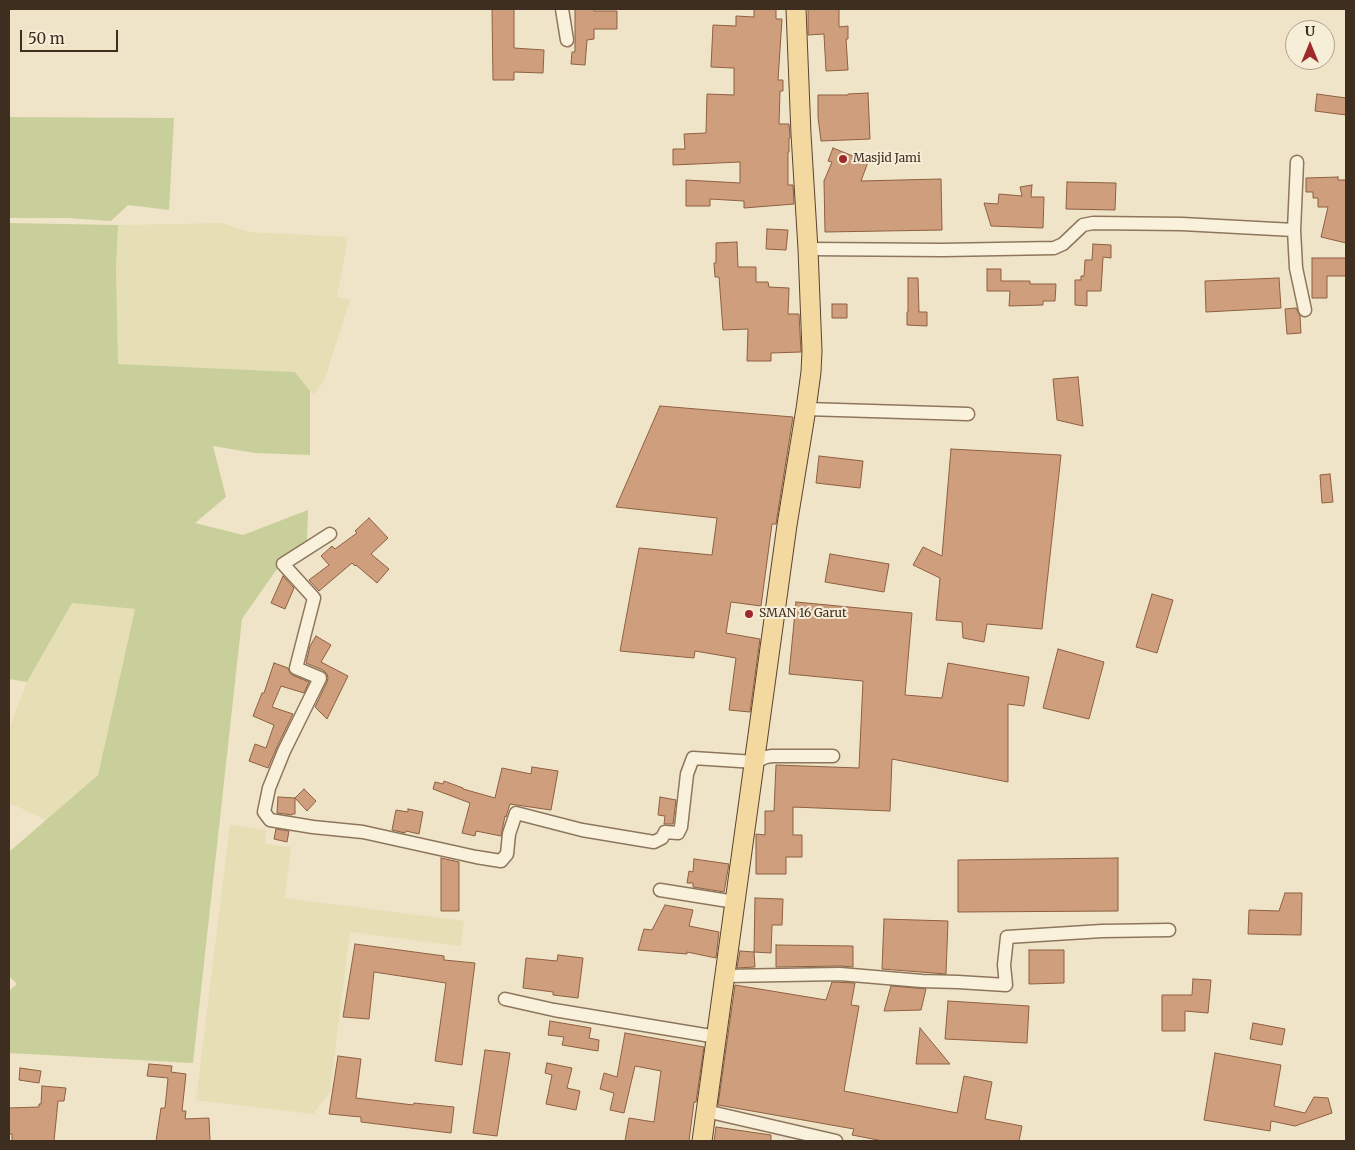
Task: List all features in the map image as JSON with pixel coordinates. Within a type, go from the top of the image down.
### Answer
[{"type":"main road","points":[[702,1141],[788,525],[806,409],[812,351],[796,9]]},
{"type":"street","points":[[562,9],[568,40]]},
{"type":"street","points":[[1297,162],[1294,230],[1296,275],[1304,310]]},
{"type":"street","points":[[808,249],[944,250],[1054,248],[1063,244],[1083,225],[1093,222],[1182,224],[1294,230]]},
{"type":"street","points":[[806,409],[968,414]]},
{"type":"street","points":[[330,534],[283,564],[314,598],[296,668],[320,678],[284,752],[269,788],[264,812],[270,820],[362,832],[476,858],[501,861],[507,854],[509,834],[516,813],[582,830],[654,842],[662,838],[666,832],[678,833],[682,827],[687,774],[693,758],[755,762],[772,756],[833,756]]},
{"type":"street","points":[[660,890],[735,902]]},
{"type":"street","points":[[725,976],[840,974],[922,981],[1006,985],[1004,965],[1008,937],[1102,931],[1169,930]]},
{"type":"street","points":[[505,999],[554,1010],[716,1037]]},
{"type":"street","points":[[706,1111],[836,1141]]},
{"type":"shaded area","points":[[222,223],[249,232],[348,237],[337,297],[350,300],[324,381],[314,394],[295,372],[117,364],[116,269],[118,225]]},
{"type":"shaded area","points":[[72,603],[135,609],[98,775],[47,820],[9,803],[9,729],[27,682]]},
{"type":"shaded area","points":[[230,825],[266,830],[265,844],[291,847],[285,898],[464,921],[461,946],[350,932],[330,1091],[313,1114],[196,1100]]},
{"type":"green space","points":[[9,117],[174,118],[169,210],[128,205],[111,221],[68,218],[9,218]]},
{"type":"green space","points":[[9,223],[118,225],[116,269],[118,364],[295,372],[310,391],[310,455],[255,453],[213,446],[226,497],[195,523],[243,535],[308,510],[307,544],[279,566],[242,619],[193,1063],[9,1053],[9,991],[17,984],[9,976],[9,852],[98,775],[135,609],[72,603],[27,682],[9,679]]},
{"type":"building","points":[[492,9],[514,9],[514,48],[544,50],[543,73],[514,72],[514,80],[493,80]]},
{"type":"building","points":[[575,9],[617,11],[617,29],[594,29],[594,39],[587,40],[585,65],[571,64],[572,52],[575,52]]},
{"type":"building","points":[[754,9],[776,9],[776,19],[782,19],[778,80],[783,80],[783,91],[780,91],[779,124],[789,124],[788,185],[793,185],[794,204],[744,208],[744,201],[710,199],[710,206],[686,206],[686,180],[740,183],[740,162],[673,165],[673,149],[685,149],[684,134],[706,133],[707,94],[734,95],[734,68],[711,67],[713,25],[736,26],[736,16],[754,17]]},
{"type":"building","points":[[808,9],[839,9],[839,27],[848,26],[848,39],[846,39],[848,70],[826,71],[824,34],[808,35]]},
{"type":"building","points":[[868,93],[870,139],[821,141],[818,95]]},
{"type":"building","points":[[1317,94],[1346,98],[1346,115],[1315,111]]},
{"type":"building","points":[[833,148],[868,162],[861,181],[941,179],[942,230],[825,232],[824,181],[832,162],[828,161]]},
{"type":"building","points":[[1338,177],[1338,180],[1346,180],[1346,243],[1321,237],[1328,207],[1318,207],[1318,198],[1313,198],[1313,192],[1306,192],[1306,178]]},
{"type":"building","points":[[1067,182],[1116,183],[1115,210],[1066,209]]},
{"type":"building","points":[[1032,185],[1031,197],[1044,197],[1043,228],[991,226],[984,203],[998,204],[999,194],[1022,196],[1020,187]]},
{"type":"building","points":[[767,229],[788,230],[786,250],[766,249]]},
{"type":"building","points":[[737,242],[738,267],[756,267],[756,282],[768,282],[769,287],[789,288],[788,314],[799,314],[801,352],[771,353],[771,361],[747,361],[748,329],[723,330],[719,277],[715,277],[716,243]]},
{"type":"building","points":[[1093,244],[1111,245],[1111,258],[1103,257],[1101,291],[1087,291],[1087,306],[1075,305],[1075,280],[1081,280],[1081,276],[1084,276],[1085,260],[1092,260]]},
{"type":"building","points":[[1312,258],[1346,258],[1346,276],[1327,276],[1327,298],[1312,298]]},
{"type":"building","points":[[987,269],[1001,269],[1001,281],[1030,281],[1030,284],[1056,284],[1055,301],[1043,301],[1043,305],[1009,306],[1010,291],[987,291]]},
{"type":"building","points":[[908,278],[918,278],[919,312],[927,312],[927,326],[907,325]]},
{"type":"building","points":[[1279,278],[1281,308],[1206,312],[1205,281]]},
{"type":"building","points":[[832,304],[847,304],[847,318],[832,318]]},
{"type":"building","points":[[1296,308],[1300,316],[1301,333],[1287,334],[1285,309]]},
{"type":"building","points":[[1078,377],[1083,426],[1057,420],[1053,379]]},
{"type":"building","points":[[660,406],[793,417],[776,524],[772,524],[761,606],[731,602],[726,633],[760,639],[750,712],[729,710],[736,658],[695,651],[694,658],[620,651],[639,548],[712,555],[717,518],[616,507]]},
{"type":"building","points":[[951,449],[1061,455],[1042,629],[987,624],[984,642],[963,638],[962,622],[936,620],[940,578],[913,565],[923,547],[942,556]]},
{"type":"building","points":[[819,456],[863,461],[860,488],[816,483]]},
{"type":"building","points":[[1330,474],[1333,502],[1322,503],[1320,475]]},
{"type":"building","points":[[369,518],[388,538],[371,554],[389,569],[377,583],[352,563],[319,591],[309,580],[329,565],[321,556],[332,546],[335,549],[357,533],[355,531]]},
{"type":"building","points":[[830,554],[889,564],[884,592],[825,582]]},
{"type":"building","points":[[283,576],[294,588],[285,609],[271,603]]},
{"type":"building","points":[[1152,594],[1173,600],[1157,653],[1136,647]]},
{"type":"building","points":[[796,602],[912,613],[905,695],[942,698],[948,663],[1029,677],[1024,706],[1008,704],[1008,782],[892,759],[890,811],[793,807],[793,835],[802,835],[802,857],[786,857],[786,874],[756,874],[756,834],[765,835],[765,811],[774,811],[776,765],[859,768],[863,681],[789,674]]},
{"type":"building","points":[[316,636],[331,645],[321,662],[348,676],[327,719],[315,707],[327,682],[327,674],[323,670],[306,663],[310,646]]},
{"type":"building","points":[[1058,649],[1104,662],[1089,719],[1043,708]]},
{"type":"building","points":[[274,663],[288,668],[292,675],[309,682],[304,693],[281,686],[272,707],[293,714],[268,768],[249,761],[255,744],[266,748],[274,725],[253,716],[262,693],[264,693]]},
{"type":"building","points":[[532,767],[558,771],[551,810],[510,804],[505,816],[501,836],[476,831],[475,836],[462,833],[470,803],[433,789],[435,782],[443,784],[444,781],[463,789],[495,798],[502,768],[531,774]]},
{"type":"building","points":[[304,789],[316,801],[307,811],[295,798]]},
{"type":"building","points":[[278,797],[295,798],[295,814],[277,813]]},
{"type":"building","points":[[660,797],[676,800],[673,824],[664,824],[665,816],[658,815]]},
{"type":"building","points":[[408,809],[423,812],[419,834],[392,830],[396,810],[408,812]]},
{"type":"building","points":[[276,829],[289,831],[287,842],[274,839]]},
{"type":"building","points":[[441,858],[459,862],[459,911],[441,911]]},
{"type":"building","points":[[1118,858],[1118,911],[958,912],[958,860]]},
{"type":"building","points":[[694,859],[729,864],[724,892],[693,887],[693,883],[687,883],[689,871],[693,872]]},
{"type":"building","points":[[1285,893],[1302,893],[1301,935],[1248,934],[1249,910],[1279,911]]},
{"type":"building","points":[[755,898],[783,899],[782,925],[772,925],[771,953],[754,952]]},
{"type":"building","points":[[665,905],[693,910],[689,926],[719,932],[716,958],[687,952],[687,954],[638,950],[644,929],[652,930]]},
{"type":"building","points":[[884,919],[948,921],[946,974],[882,969]]},
{"type":"building","points":[[355,944],[444,956],[444,960],[475,963],[462,1065],[435,1061],[446,983],[374,972],[369,1019],[343,1017]]},
{"type":"building","points":[[776,945],[853,946],[853,967],[776,967]]},
{"type":"building","points":[[1029,950],[1064,950],[1064,983],[1029,984]]},
{"type":"building","points":[[740,951],[754,952],[755,967],[737,968]]},
{"type":"building","points":[[558,955],[583,958],[578,998],[553,995],[553,992],[523,988],[526,958],[557,961]]},
{"type":"building","points":[[1193,979],[1211,980],[1208,1013],[1185,1011],[1185,1031],[1162,1031],[1162,995],[1192,995]]},
{"type":"building","points":[[832,982],[855,983],[851,1005],[859,1006],[844,1091],[957,1113],[964,1076],[992,1082],[985,1119],[1022,1126],[1019,1141],[883,1141],[852,1135],[854,1129],[718,1105],[735,985],[826,1000]]},
{"type":"building","points":[[891,986],[926,989],[921,1010],[884,1011]]},
{"type":"building","points":[[948,1001],[1029,1006],[1027,1043],[945,1039]]},
{"type":"building","points":[[550,1021],[591,1028],[589,1038],[599,1040],[598,1051],[562,1045],[564,1037],[548,1035]]},
{"type":"building","points":[[1253,1023],[1285,1029],[1282,1045],[1250,1039]]},
{"type":"building","points":[[920,1028],[950,1064],[916,1064]]},
{"type":"building","points":[[625,1033],[704,1047],[689,1141],[625,1141],[629,1118],[654,1122],[661,1071],[635,1066],[624,1113],[610,1110],[614,1093],[600,1089],[604,1073],[617,1077]]},
{"type":"building","points":[[485,1050],[510,1053],[497,1136],[473,1133]]},
{"type":"building","points":[[1215,1053],[1281,1065],[1274,1106],[1305,1113],[1314,1097],[1328,1098],[1332,1113],[1295,1126],[1271,1121],[1270,1131],[1204,1120]]},
{"type":"building","points":[[338,1056],[361,1059],[356,1098],[413,1105],[414,1103],[454,1107],[451,1133],[361,1122],[361,1117],[329,1114]]},
{"type":"building","points":[[547,1063],[572,1068],[567,1088],[580,1091],[576,1110],[546,1104],[552,1075],[545,1073]]},
{"type":"building","points":[[149,1064],[172,1066],[171,1072],[186,1074],[182,1111],[186,1111],[185,1119],[209,1118],[210,1141],[156,1141],[161,1108],[165,1108],[168,1078],[147,1076]]},
{"type":"building","points":[[20,1068],[41,1071],[39,1083],[19,1080]]},
{"type":"building","points":[[42,1086],[66,1088],[64,1101],[58,1101],[54,1141],[12,1141],[12,1134],[9,1134],[9,1108],[39,1107],[39,1104],[41,1104]]},
{"type":"building","points":[[716,1127],[771,1135],[771,1141],[714,1141]]},
{"type":"place","name":"Masjid Jami","points":[[843,159]]},
{"type":"place","name":"SMAN 16 Garut","points":[[749,614]]}]
